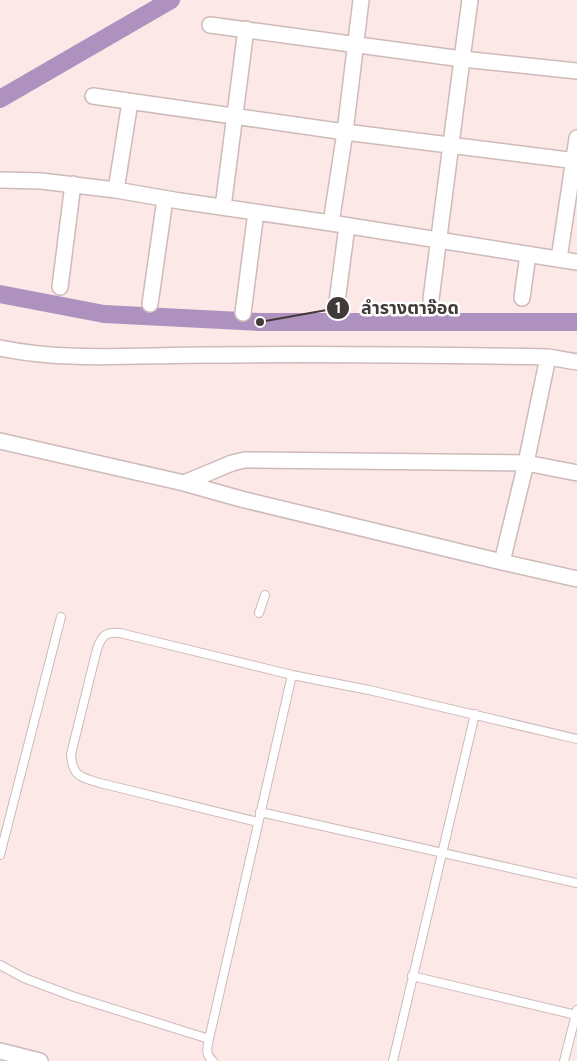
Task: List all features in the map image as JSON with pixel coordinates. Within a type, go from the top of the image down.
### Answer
[{"type":"street","points":[[331,223],[345,132],[360,0]]},
{"type":"street","points":[[431,299],[470,0]]},
{"type":"street","points":[[210,25],[462,59],[577,71]]},
{"type":"street","points":[[223,207],[246,29]]},
{"type":"street","points":[[93,96],[345,132],[575,161]]},
{"type":"street","points":[[116,190],[130,102]]},
{"type":"street","points":[[560,259],[577,138]]},
{"type":"street","points":[[0,180],[16,179],[116,190],[577,262]]},
{"type":"street","points":[[60,287],[73,184]]},
{"type":"street","points":[[150,304],[165,199]]},
{"type":"street","points":[[243,312],[256,212]]},
{"type":"street","points":[[337,302],[348,226]]},
{"type":"street","points":[[522,298],[528,254]]},
{"type":"street","points":[[0,348],[28,354],[63,356],[548,357],[577,362]]},
{"type":"street","points":[[502,562],[526,463],[548,357]]},
{"type":"street","points":[[0,441],[184,483],[577,579]]},
{"type":"street","points":[[184,483],[232,462],[245,460],[526,463],[577,473]]},
{"type":"street","points":[[0,1051],[40,1061]]},
{"type":"lane","points":[[259,613],[265,595]]},
{"type":"lane","points":[[0,855],[61,617]]},
{"type":"lane","points":[[258,822],[85,779],[74,770],[72,754],[97,649],[100,641],[110,632],[577,739]]},
{"type":"lane","points":[[213,1061],[209,1058],[207,1051],[209,1039],[292,675]]},
{"type":"lane","points":[[392,1061],[474,714]]},
{"type":"lane","points":[[260,812],[577,883]]},
{"type":"lane","points":[[0,965],[24,978],[72,996],[209,1039]]},
{"type":"lane","points":[[412,976],[576,1013],[564,1061]]},
{"type":"waterway","points":[[0,99],[171,0]]},
{"type":"waterway","points":[[0,294],[104,314],[260,322],[577,322]]},
{"type":"place","name":"ลำรางตาจ๊อด","points":[[260,322]]}]
